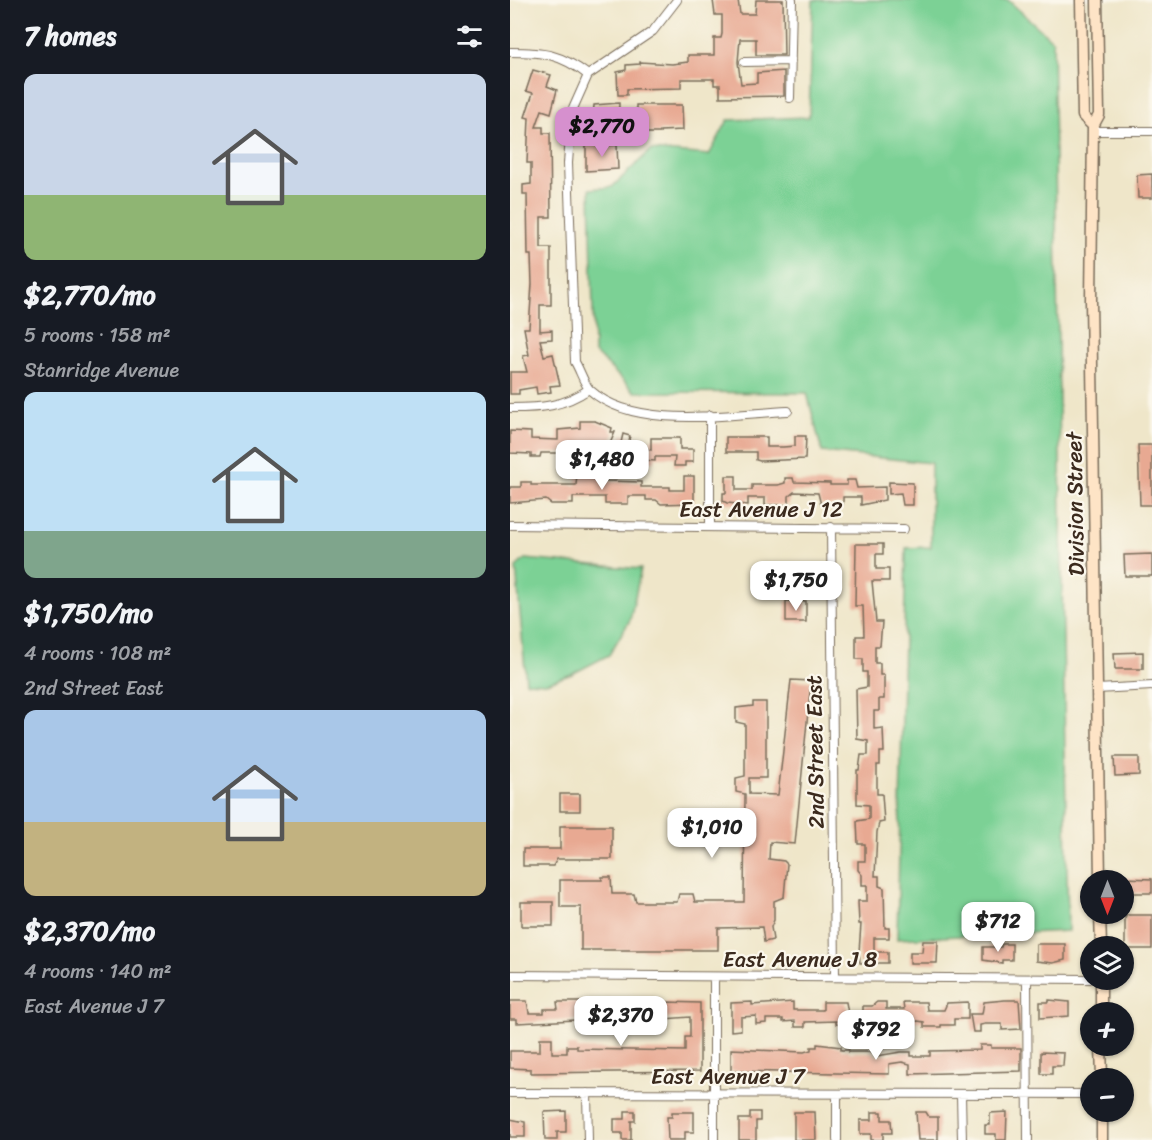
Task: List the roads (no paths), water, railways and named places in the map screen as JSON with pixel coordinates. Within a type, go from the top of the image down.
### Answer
[{"type":"main road","name":"Division Street","points":[[1081,0],[1083,116],[1093,129]]},
{"type":"main road","name":"Division Street","points":[[1097,0],[1099,115],[1093,129],[1091,301],[1100,870]]},
{"type":"main road","points":[[1102,1122],[1102,1140]]},
{"type":"street","points":[[677,0],[653,31],[588,75],[572,111],[568,163],[575,362],[589,389],[618,409],[645,416],[788,411]]},
{"type":"street","points":[[790,98],[792,0]]},
{"type":"street","points":[[510,52],[544,52],[572,63],[588,75]]},
{"type":"street","points":[[744,62],[791,61]]},
{"type":"street","points":[[1093,129],[1152,131]]},
{"type":"street","points":[[510,408],[546,408],[571,401],[589,389]]},
{"type":"street","points":[[710,415],[710,526]]},
{"type":"street","name":"East Avenue J 12","points":[[510,525],[904,529]]},
{"type":"street","name":"2nd Street East","points":[[831,527],[835,976]]},
{"type":"street","points":[[1097,689],[1152,686]]},
{"type":"street","name":"East Avenue J 8","points":[[510,975],[1080,979]]},
{"type":"street","points":[[714,977],[714,1140]]},
{"type":"street","points":[[1027,979],[1028,1140]]},
{"type":"street","name":"East Avenue J 7","points":[[510,1093],[1080,1094]]},
{"type":"street","points":[[587,1093],[588,1140]]},
{"type":"street","points":[[837,1094],[837,1140]]},
{"type":"street","points":[[962,1094],[962,1140]]}]
